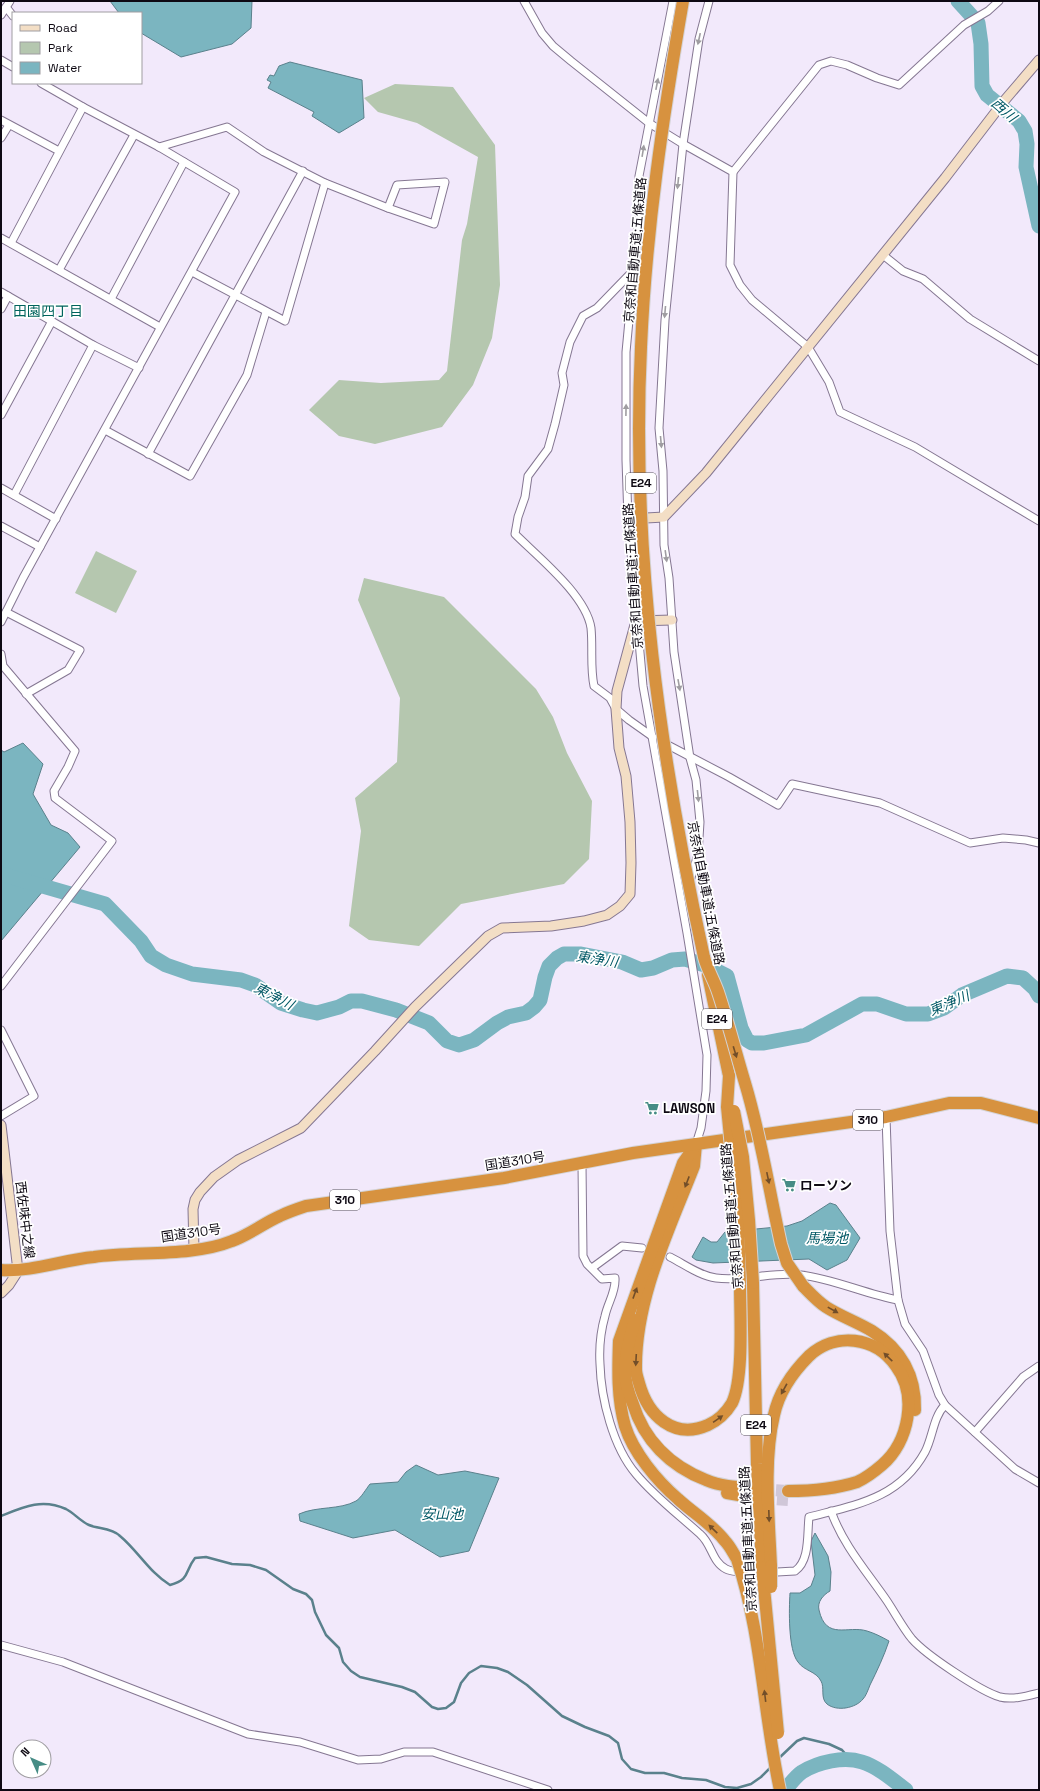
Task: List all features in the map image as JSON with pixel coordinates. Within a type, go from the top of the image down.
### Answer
[{"type":"highway","name":"京奈和自動車道;五條道路","points":[[683,1],[655,177],[641,348],[640,456],[643,552],[662,723],[678,826],[729,1076],[743,1157],[750,1220],[753,1284],[757,1464],[767,1566],[766,1613],[781,1790]]},
{"type":"highway","points":[[705,962],[717,990],[755,1120],[781,1244],[787,1263],[803,1286],[826,1307],[873,1332],[896,1351],[905,1362],[916,1395],[913,1430],[904,1450],[892,1465],[877,1478],[862,1486],[839,1494],[788,1495],[817,1491],[858,1481],[872,1473],[888,1460],[898,1445],[908,1417],[908,1398],[904,1381],[897,1366],[876,1347],[859,1340],[832,1342],[817,1349],[796,1369],[781,1394],[773,1416],[768,1479],[767,1566]]},
{"type":"highway","points":[[647,1289],[640,1320],[636,1363],[636,1370],[641,1391],[647,1405],[660,1420],[669,1426],[682,1430],[692,1430],[712,1423],[724,1415],[737,1391],[739,1371],[740,1285],[738,1219],[727,1107],[729,1076]]},
{"type":"highway","name":"国道310号","points":[[1,1270],[18,1271],[94,1257],[194,1250],[232,1242],[257,1230],[280,1216],[306,1206],[504,1178],[633,1153],[886,1117],[949,1103],[981,1103],[1039,1118]]},
{"type":"highway","points":[[620,1399],[636,1429],[666,1467],[686,1479],[707,1488],[750,1493],[707,1481],[687,1472],[666,1458],[650,1440],[638,1420],[629,1394],[625,1372],[629,1341],[636,1315],[694,1166],[696,1144]]},
{"type":"highway","points":[[696,1144],[683,1163],[619,1341],[618,1366],[620,1399],[625,1427],[646,1466],[678,1500],[694,1511],[725,1541],[737,1559],[748,1595],[755,1630],[781,1790]]},
{"type":"street","points":[[524,1],[542,33],[553,46],[649,123],[683,144],[734,172]]},
{"type":"street","points":[[673,1],[639,176],[639,215],[626,352],[628,519],[643,686],[687,932],[707,1055],[706,1091],[701,1128],[696,1144]]},
{"type":"street","points":[[680,897],[694,870],[700,836],[696,780],[690,758],[676,670],[670,578],[664,545],[663,471],[659,428],[665,320],[683,144],[699,39],[708,1]]},
{"type":"street","points":[[999,1],[988,11],[964,25],[899,85],[877,78],[847,65],[831,61],[819,65],[734,172],[730,265],[740,285],[752,300],[808,347],[829,382],[840,412],[916,447],[1039,521]]},
{"type":"street","points":[[1,15],[8,4]]},
{"type":"street","points":[[8,4],[12,14]]},
{"type":"street","points":[[1,60],[12,66]]},
{"type":"street","points":[[628,519],[664,517],[720,457],[945,178],[1004,100],[1039,60]]},
{"type":"street","points":[[1,622],[40,547],[235,192],[159,147],[82,107],[43,84]]},
{"type":"street","points":[[10,243],[82,107]]},
{"type":"street","points":[[1,120],[59,151]]},
{"type":"street","points":[[1,138],[9,124]]},
{"type":"street","points":[[159,147],[227,128],[264,152],[325,183],[388,208],[434,224],[445,182],[397,185],[388,208]]},
{"type":"street","points":[[59,270],[134,135]]},
{"type":"street","points":[[110,299],[184,162]]},
{"type":"street","points":[[148,454],[303,171]]},
{"type":"street","points":[[192,272],[285,321],[325,183]]},
{"type":"street","points":[[1,238],[160,327]]},
{"type":"street","points":[[883,255],[903,271],[923,279],[970,319],[1039,361]]},
{"type":"street","points":[[634,274],[630,274],[597,308],[583,316],[575,330],[570,342],[562,374],[564,385],[548,449],[528,476],[525,497],[518,517],[515,534],[577,596],[588,618],[590,628],[591,672],[594,686],[610,698],[616,709],[651,736],[690,758],[729,777],[778,805],[792,784],[880,803],[970,843],[1003,838],[1039,843]]},
{"type":"street","points":[[1,292],[93,345],[139,368]]},
{"type":"street","points":[[1,309],[8,296]]},
{"type":"street","points":[[105,430],[190,476],[247,375],[266,312]]},
{"type":"street","points":[[1,415],[52,321]]},
{"type":"street","points":[[14,495],[93,345]]},
{"type":"street","points":[[1,488],[56,518]]},
{"type":"street","points":[[1,526],[40,547]]},
{"type":"street","points":[[6,612],[80,650],[68,670],[26,694]]},
{"type":"street","points":[[636,621],[672,620]]},
{"type":"street","points":[[194,1250],[193,1209],[195,1200],[200,1192],[214,1177],[238,1160],[301,1128],[316,1114],[415,1006],[488,936],[502,928],[551,926],[584,922],[607,915],[620,906],[630,894],[632,863],[630,822],[626,776],[619,748],[616,709],[617,692],[636,621]]},
{"type":"street","points":[[1,654],[3,666],[75,751],[68,767],[54,791],[54,798],[112,842],[1,986]]},
{"type":"street","points":[[1,1030],[34,1096],[1,1116]]},
{"type":"street","points":[[886,1117],[890,1231],[898,1300],[905,1324],[923,1351],[939,1395],[945,1405],[1016,1469],[1039,1483]]},
{"type":"street","name":"西佐味中之線","points":[[1,1125],[18,1271]]},
{"type":"street","points":[[582,1164],[583,1256],[587,1264],[602,1279],[615,1278],[616,1287],[605,1315],[600,1364],[606,1404],[618,1446],[635,1473],[673,1512],[700,1534],[707,1542],[716,1562],[726,1569],[734,1571],[795,1571],[801,1567],[805,1558],[808,1517],[879,1497],[898,1484],[924,1453],[931,1439],[940,1411],[945,1405]]},
{"type":"street","points":[[592,1268],[622,1246],[642,1248]]},
{"type":"street","points":[[670,1257],[703,1274],[716,1278],[733,1279],[776,1274],[801,1275],[815,1277],[881,1297],[898,1300]]},
{"type":"street","points":[[1,1293],[10,1285],[18,1271]]},
{"type":"street","points":[[974,1432],[1024,1377],[1039,1366]]},
{"type":"street","points":[[831,1511],[836,1525],[849,1548],[912,1639],[928,1654],[988,1692],[1001,1697],[1011,1698],[1039,1693]]},
{"type":"street","points":[[1,1645],[63,1662],[248,1734],[300,1742],[358,1760],[381,1759],[404,1752],[433,1752],[548,1790]]},
{"type":"green space","points":[[395,84],[453,87],[495,145],[500,285],[492,338],[473,385],[442,427],[375,444],[339,436],[309,410],[339,380],[381,383],[439,380],[447,371],[462,240],[467,224],[478,157],[417,123],[378,112],[364,98]]},
{"type":"green space","points":[[96,551],[137,571],[116,613],[75,593]]},
{"type":"green space","points":[[364,578],[444,597],[536,689],[553,717],[567,753],[592,801],[589,859],[564,884],[461,904],[419,946],[369,940],[349,926],[361,831],[355,798],[397,762],[400,698],[358,600]]},
{"type":"water","points":[[110,1],[252,1],[251,28],[232,44],[181,57],[142,34],[142,12],[118,12]]},
{"type":"water","points":[[290,62],[362,80],[364,118],[339,133],[312,116],[314,112],[268,88],[271,82],[267,80],[270,75],[274,76],[279,66]]},
{"type":"water","points":[[23,743],[43,764],[33,794],[51,825],[68,833],[80,847],[1,941],[1,750],[4,752]]},
{"type":"water","name":"馬場池","points":[[830,1203],[836,1205],[860,1238],[847,1260],[827,1270],[809,1259],[713,1263],[696,1260],[692,1257],[703,1237],[711,1242],[717,1242],[725,1232],[787,1226],[802,1221]]},
{"type":"water","name":"安山池","points":[[416,1465],[438,1475],[465,1471],[499,1478],[469,1551],[440,1557],[395,1530],[353,1538],[300,1521],[299,1514],[313,1510],[343,1506],[358,1500],[370,1484],[398,1482],[406,1472]]},
{"type":"water","points":[[815,1533],[828,1556],[831,1572],[830,1591],[823,1597],[819,1604],[822,1620],[832,1629],[867,1631],[889,1641],[865,1696],[856,1705],[846,1708],[836,1708],[825,1702],[821,1681],[816,1675],[798,1662],[792,1648],[789,1609],[790,1593],[800,1593],[811,1586],[815,1575],[811,1541]]},
{"type":"waterway","name":"西川","points":[[958,1],[978,23],[981,44],[982,86],[987,95],[1019,121],[1025,131],[1027,144],[1026,167],[1039,226]]},
{"type":"waterway","name":"東浄川","points":[[1,874],[105,904],[141,941],[151,956],[166,965],[192,974],[241,980],[255,985],[281,1003],[317,1013],[339,1007],[351,1001],[362,1001],[396,1010],[429,1023],[447,1041],[459,1045],[474,1040],[508,1017],[526,1013],[534,1007],[540,1000],[549,966],[557,958],[564,954],[581,954],[622,962],[641,970],[653,968],[672,960],[685,959],[705,965],[727,976],[741,1028],[747,1040],[752,1043],[764,1043],[806,1035],[862,1004],[877,1004],[906,1014],[928,1014],[944,1008],[962,995],[1007,976],[1023,978],[1035,989],[1039,996]]},
{"type":"waterway","points":[[1,1516],[25,1507],[41,1504],[49,1504],[66,1509],[89,1525],[117,1533],[156,1574],[170,1585],[177,1583],[184,1578],[195,1558],[206,1557],[232,1564],[250,1565],[266,1570],[293,1589],[306,1594],[312,1600],[315,1612],[326,1635],[339,1648],[343,1662],[351,1671],[360,1677],[402,1687],[415,1692],[432,1707],[438,1709],[446,1708],[454,1702],[461,1683],[469,1673],[481,1666],[497,1668],[508,1672],[527,1685],[562,1716],[609,1736],[618,1743],[622,1759],[631,1769],[645,1773],[664,1773],[682,1778],[706,1780],[725,1787],[737,1788],[751,1784],[771,1767]]},
{"type":"waterway","points":[[778,1759],[797,1741],[804,1738],[829,1744],[842,1750],[850,1759]]},
{"type":"waterway","points":[[785,1790],[802,1772],[808,1768],[839,1760],[855,1760],[868,1764],[885,1774],[906,1790]]},
{"type":"tunnel","points":[[758,1489],[788,1491]]},
{"type":"tunnel","points":[[759,1498],[788,1500]]},
{"type":"place","name":"LAWSON","points":[[652,1108]]},
{"type":"place","name":"ローソン","points":[[789,1185]]},
{"type":"district","name":"田園四丁目","points":[[48,311]]}]
